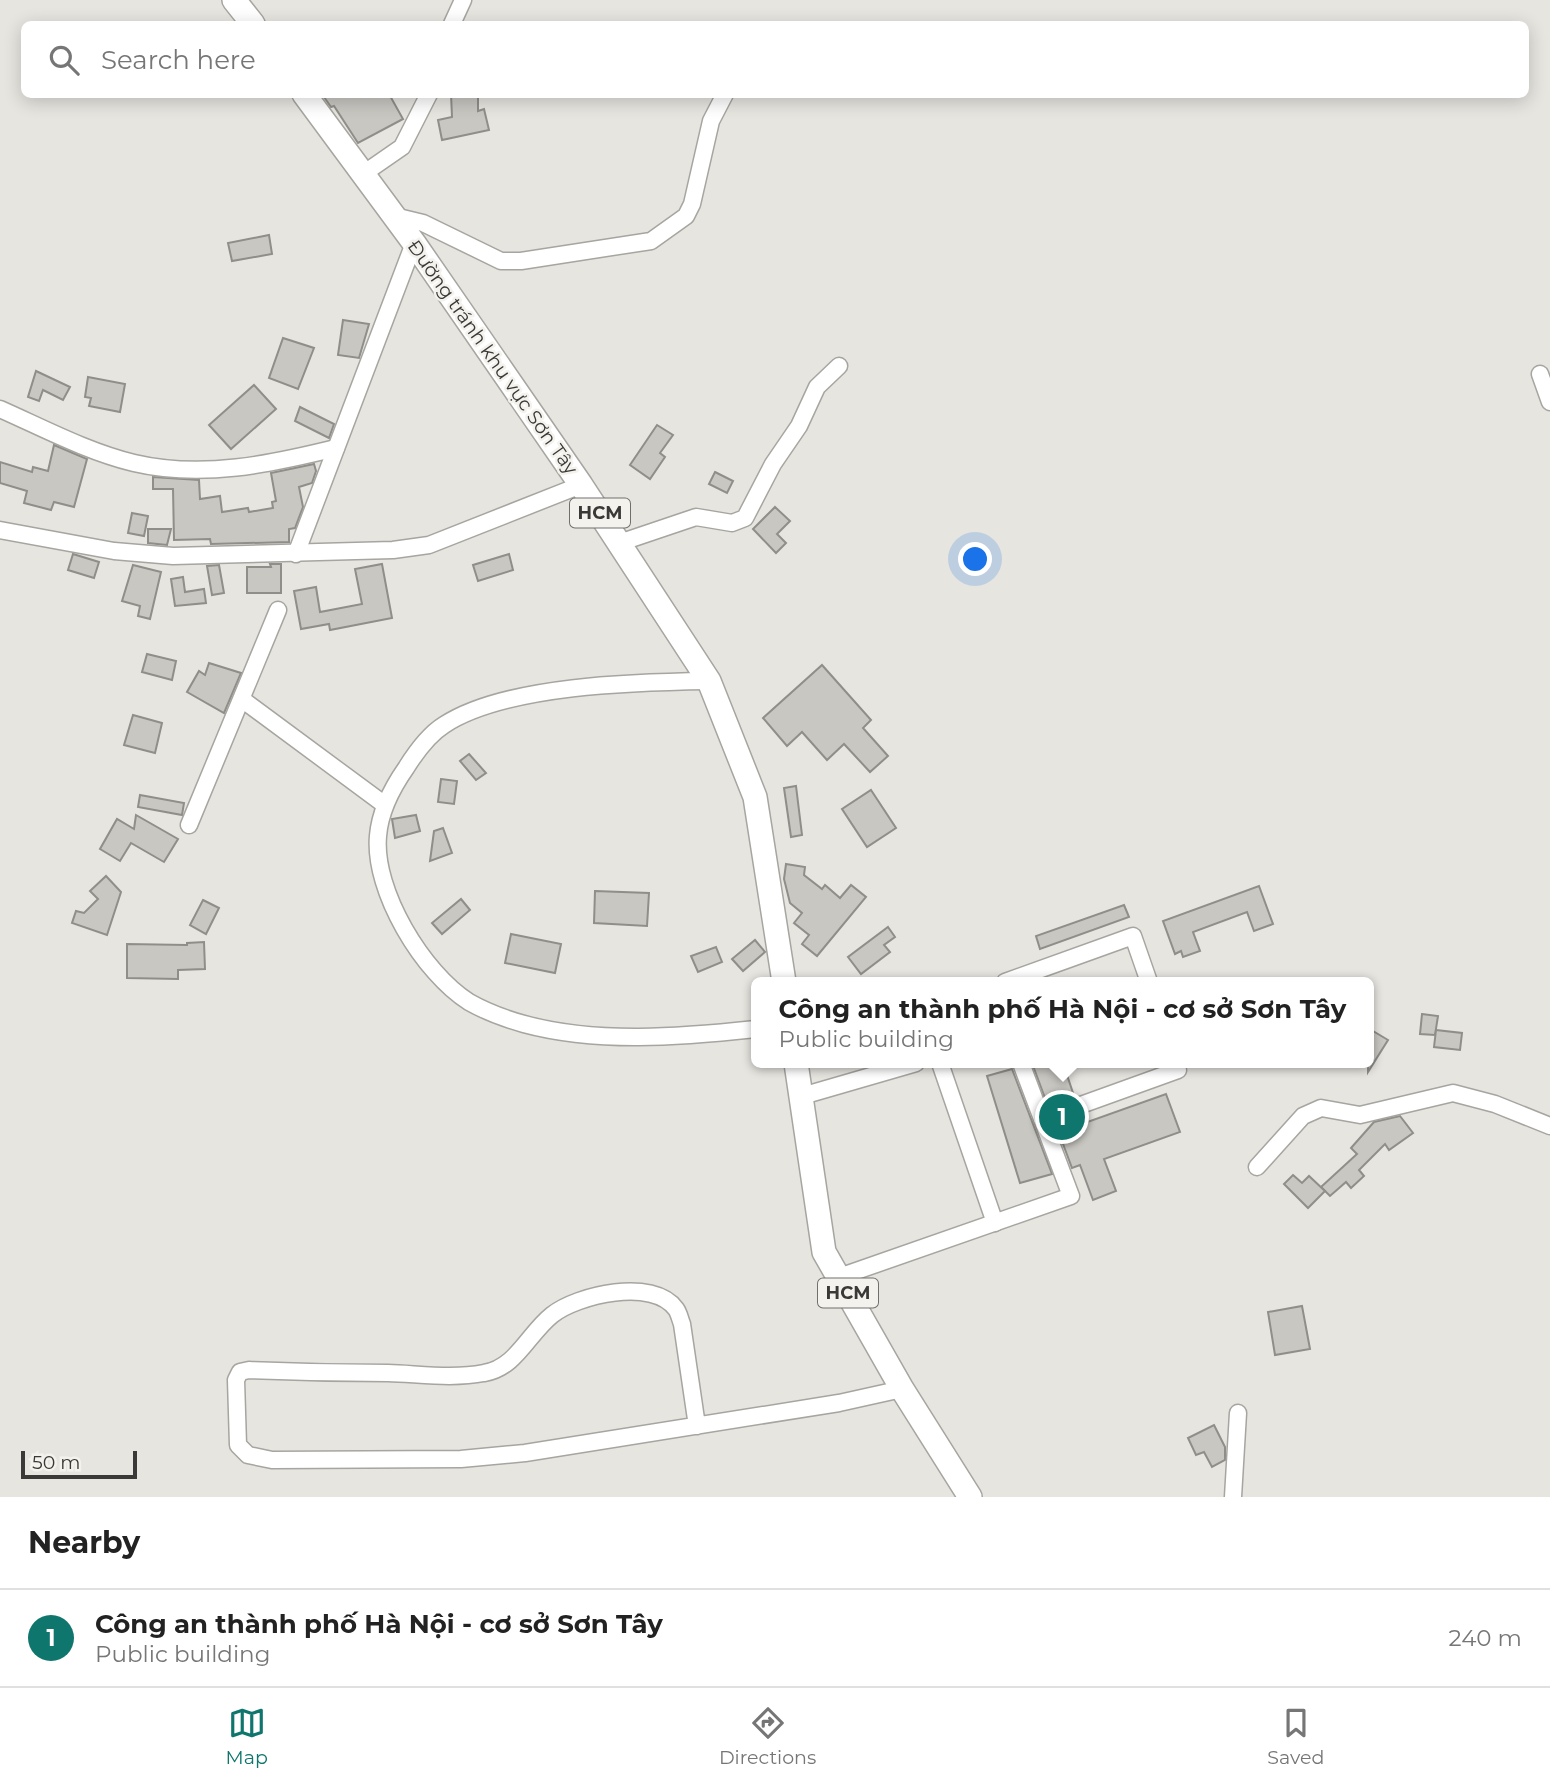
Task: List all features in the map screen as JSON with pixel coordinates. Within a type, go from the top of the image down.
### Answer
[{"type":"highway","points":[[234,0],[251,21]]},
{"type":"highway","name":"Đường tránh khu vực Sơn Tây","points":[[307,98],[414,243],[581,485],[709,681],[755,797],[783,977]]},
{"type":"highway","name":"HCM","points":[[797,1068],[824,1252],[902,1389],[970,1497]]},
{"type":"street","points":[[453,21],[463,0]]},
{"type":"street","points":[[363,174],[402,147],[427,98]]},
{"type":"street","points":[[394,216],[423,223],[501,261],[521,261],[651,241],[686,216],[692,204],[711,121],[723,98]]},
{"type":"street","points":[[296,554],[414,243]]},
{"type":"street","points":[[619,543],[696,517],[732,523],[745,518],[773,464],[799,426],[817,387],[839,366]]},
{"type":"street","points":[[1540,374],[1550,402]]},
{"type":"street","points":[[0,409],[70,440],[135,463],[205,471],[272,464],[336,448]]},
{"type":"street","points":[[0,530],[114,551],[173,555],[393,550],[429,545],[581,485]]},
{"type":"street","points":[[189,825],[278,610]]},
{"type":"street","points":[[709,681],[644,682],[571,689],[473,712],[444,724],[418,749],[385,805],[378,837],[381,871],[395,912],[419,950],[469,1002],[524,1024],[582,1032],[641,1037],[751,1029]]},
{"type":"street","points":[[243,700],[385,805]]},
{"type":"street","points":[[1020,977],[1133,936],[1147,977]]},
{"type":"street","points":[[802,1097],[899,1068]]},
{"type":"street","points":[[942,1068],[995,1223]]},
{"type":"street","points":[[839,1277],[1071,1196],[1023,1068]]},
{"type":"street","points":[[1042,1119],[1177,1068]]},
{"type":"street","points":[[1257,1167],[1303,1116],[1321,1108],[1360,1115],[1428,1096],[1453,1093],[1495,1104],[1550,1126]]},
{"type":"street","points":[[698,1426],[682,1324],[676,1308],[663,1298],[635,1291],[596,1296],[564,1307],[551,1316],[520,1352],[495,1371],[453,1376],[249,1370],[240,1373],[236,1380],[238,1445],[248,1455],[272,1460],[461,1459],[525,1453],[698,1426],[902,1389]]},
{"type":"street","points":[[1233,1497],[1238,1413]]},
{"type":"building","points":[[325,98],[391,98],[403,119],[358,143],[334,106],[331,107]]},
{"type":"building","points":[[451,98],[478,98],[478,111],[484,109],[489,130],[442,140],[438,120],[452,117]]},
{"type":"building","points":[[269,235],[272,254],[232,261],[228,243]]},
{"type":"building","points":[[343,320],[369,324],[359,358],[338,355]]},
{"type":"building","points":[[283,338],[314,348],[298,389],[269,378]]},
{"type":"building","points":[[36,371],[70,387],[63,400],[43,390],[39,401],[28,397]]},
{"type":"building","points":[[88,377],[125,384],[120,412],[89,406],[91,398],[85,397]]},
{"type":"building","points":[[254,385],[276,409],[231,449],[209,425]]},
{"type":"building","points":[[300,407],[334,424],[329,438],[295,421]]},
{"type":"building","points":[[657,425],[673,435],[660,453],[665,457],[650,479],[630,465]]},
{"type":"building","points":[[54,445],[87,459],[74,507],[54,502],[51,510],[24,503],[27,491],[0,483],[0,462],[32,472],[33,467],[48,471]]},
{"type":"building","points":[[314,464],[316,471],[312,483],[299,487],[303,507],[295,528],[289,529],[289,542],[211,544],[210,539],[174,540],[173,489],[153,489],[153,477],[199,480],[200,499],[220,496],[222,512],[248,508],[249,512],[273,508],[272,502],[276,501],[271,473]]},
{"type":"building","points":[[715,472],[733,481],[727,493],[709,484]]},
{"type":"building","points":[[775,507],[790,521],[777,534],[786,543],[776,553],[753,529]]},
{"type":"building","points":[[132,513],[148,516],[144,536],[128,533]]},
{"type":"building","points":[[148,529],[171,529],[167,545],[148,543]]},
{"type":"building","points":[[73,554],[99,562],[94,578],[68,570]]},
{"type":"building","points":[[509,554],[513,570],[478,581],[473,565]]},
{"type":"building","points":[[270,564],[281,564],[281,593],[247,593],[247,567],[271,567]]},
{"type":"building","points":[[382,564],[392,618],[330,630],[329,624],[301,629],[294,591],[316,587],[320,612],[362,604],[355,569]]},
{"type":"building","points":[[133,565],[161,572],[150,619],[138,616],[140,606],[122,601]]},
{"type":"building","points":[[219,565],[224,593],[212,595],[207,566]]},
{"type":"building","points":[[183,577],[185,592],[204,589],[206,603],[175,606],[171,579]]},
{"type":"building","points":[[147,654],[176,661],[172,680],[142,672]]},
{"type":"building","points":[[209,663],[241,673],[224,713],[187,692],[199,671],[205,675]]},
{"type":"building","points":[[822,665],[871,720],[863,728],[888,756],[870,772],[844,744],[827,760],[802,732],[787,746],[763,718]]},
{"type":"building","points":[[133,715],[162,723],[155,753],[124,745]]},
{"type":"building","points":[[469,754],[486,773],[476,780],[460,761]]},
{"type":"building","points":[[441,779],[457,781],[454,804],[438,802]]},
{"type":"building","points":[[796,786],[802,835],[791,837],[784,788]]},
{"type":"building","points":[[871,790],[896,828],[867,847],[842,809]]},
{"type":"building","points":[[140,795],[184,803],[182,815],[138,807]]},
{"type":"building","points":[[136,815],[178,839],[164,862],[131,843],[120,861],[100,849],[117,819],[134,829]]},
{"type":"building","points":[[416,815],[420,831],[395,838],[392,819]]},
{"type":"building","points":[[443,828],[452,853],[430,861],[434,831]]},
{"type":"building","points":[[786,864],[805,867],[804,875],[822,889],[825,885],[840,898],[851,885],[866,897],[817,956],[802,944],[809,935],[794,923],[802,913],[790,903],[784,879]]},
{"type":"building","points":[[106,876],[121,892],[107,935],[72,923],[76,911],[84,913],[98,899],[90,891]]},
{"type":"building","points":[[1259,886],[1273,924],[1254,931],[1247,912],[1193,932],[1200,951],[1183,957],[1181,951],[1175,954],[1163,921]]},
{"type":"building","points":[[595,891],[649,893],[647,926],[594,923]]},
{"type":"building","points":[[461,899],[470,910],[442,934],[432,923]]},
{"type":"building","points":[[203,900],[219,908],[206,934],[190,925]]},
{"type":"building","points":[[1124,905],[1129,917],[1040,949],[1036,936]]},
{"type":"building","points":[[888,927],[895,937],[884,945],[890,952],[861,974],[848,957]]},
{"type":"building","points":[[511,934],[561,944],[555,973],[505,963]]},
{"type":"building","points":[[755,940],[765,952],[743,971],[732,959]]},
{"type":"building","points":[[204,942],[205,969],[178,970],[178,979],[127,978],[127,944],[187,945]]},
{"type":"building","points":[[716,947],[722,962],[698,972],[691,956]]},
{"type":"building","points":[[1422,1014],[1438,1016],[1435,1035],[1420,1034]]},
{"type":"building","points":[[1436,1030],[1462,1033],[1460,1050],[1434,1047]]},
{"type":"building","points":[[1374,1032],[1388,1040],[1374,1062]]},
{"type":"building","points":[[1034,1068],[1065,1068],[1074,1096],[1048,1106]]},
{"type":"building","points":[[1012,1069],[1052,1174],[1020,1183],[987,1076]]},
{"type":"building","points":[[1166,1094],[1180,1132],[1104,1159],[1116,1191],[1093,1200],[1080,1165],[1072,1168],[1056,1125],[1080,1117],[1082,1124]]},
{"type":"building","points":[[1400,1116],[1413,1133],[1389,1150],[1385,1144],[1359,1170],[1364,1176],[1351,1188],[1346,1182],[1330,1196],[1321,1187],[1357,1154],[1351,1148],[1374,1122]]},
{"type":"building","points":[[1293,1175],[1302,1183],[1309,1176],[1325,1191],[1308,1208],[1284,1184]]},
{"type":"building","points":[[1302,1306],[1310,1349],[1275,1355],[1268,1312]]},
{"type":"building","points":[[1214,1425],[1225,1447],[1225,1460],[1212,1467],[1204,1452],[1196,1455],[1188,1438]]},
{"type":"place","name":"Công an thành phố Hà Nội - cơ sở Sơn Tây","points":[[1062,1117]]}]
